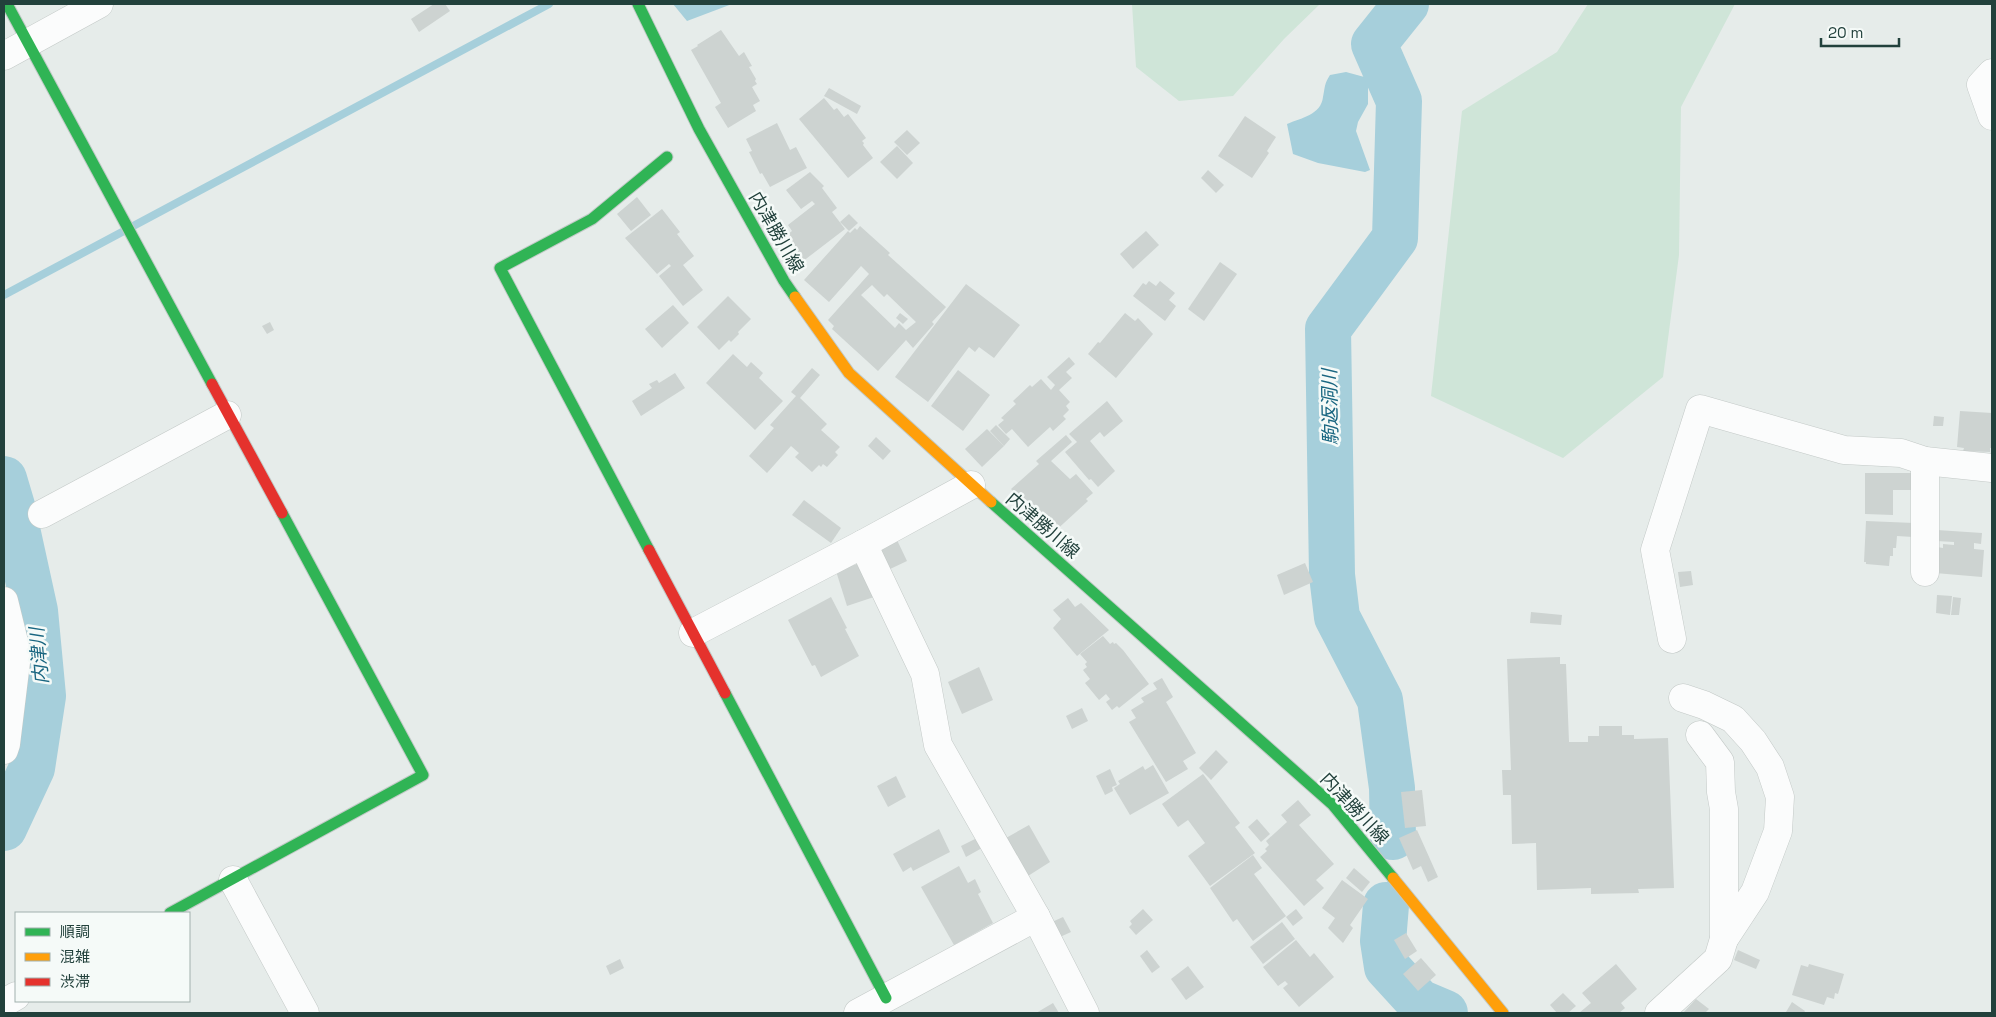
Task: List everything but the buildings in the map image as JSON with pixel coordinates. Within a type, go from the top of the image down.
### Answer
[{"type":"street","points":[[7,4],[227,415],[423,775],[172,912]]},
{"type":"street","points":[[4,56],[100,4]]},
{"type":"street","name":"内津勝川線","points":[[638,4],[699,129],[784,281],[849,373],[971,485],[1333,805],[1503,1013]]},
{"type":"street","points":[[1992,72],[1981,85],[1992,116]]},
{"type":"street","points":[[667,157],[592,219],[500,268],[886,998]]},
{"type":"street","points":[[1672,639],[1655,550],[1700,409],[1844,450],[1901,453],[1926,461],[1992,468]]},
{"type":"street","points":[[42,514],[227,415]]},
{"type":"street","points":[[1925,572],[1926,461]]},
{"type":"street","points":[[693,633],[971,485]]},
{"type":"street","points":[[863,544],[924,674],[938,745],[1036,917],[1085,1013]]},
{"type":"street","points":[[4,601],[17,654],[4,750]]},
{"type":"street","points":[[1683,698],[1704,704],[1733,719],[1753,742],[1770,767],[1780,797],[1778,830],[1755,892],[1724,939]]},
{"type":"street","points":[[1659,1013],[1718,959],[1724,939],[1724,809],[1721,792],[1720,762],[1700,736]]},
{"type":"street","points":[[233,880],[305,1013]]},
{"type":"street","points":[[858,1013],[1036,917]]},
{"type":"green space","points":[[1132,4],[1320,4],[1284,39],[1233,96],[1179,101],[1136,67]]},
{"type":"green space","points":[[1588,4],[1735,4],[1681,107],[1679,255],[1663,377],[1563,458],[1431,396],[1462,111],[1557,52]]},
{"type":"water","points":[[673,4],[732,4],[687,21]]},
{"type":"water","points":[[1346,72],[1368,78],[1368,104],[1358,122],[1356,131],[1370,170],[1365,172],[1318,163],[1293,154],[1287,124],[1314,112],[1321,103],[1330,75]]},
{"type":"waterway","points":[[4,295],[549,4]]},
{"type":"waterway","name":"駒返洞川","points":[[1393,837],[1392,788],[1380,700],[1337,617],[1332,575],[1328,329],[1395,238],[1399,101],[1374,44],[1406,4]]},
{"type":"waterway","name":"内津川","points":[[4,479],[12,506],[35,611],[43,696],[32,768],[4,828]]},
{"type":"waterway","name":"駒返洞川","points":[[1386,905],[1383,941],[1387,967],[1419,1002],[1445,1013]]},
{"type":"traffic: fast","points":[[7,4],[212,384]]},
{"type":"traffic: fast","points":[[638,4],[699,129],[784,281],[795,297]]},
{"type":"traffic: fast","points":[[649,550],[500,268],[592,219],[667,157]]},
{"type":"traffic: fast","points":[[991,502],[1333,805],[1393,878]]},
{"type":"traffic: fast","points":[[172,912],[423,775],[282,513]]},
{"type":"traffic: fast","points":[[725,693],[886,998]]},
{"type":"traffic: slow","points":[[795,297],[849,373],[991,502]]},
{"type":"traffic: slow","points":[[1393,878],[1503,1013]]},
{"type":"traffic: jam","points":[[212,384],[282,513]]},
{"type":"traffic: jam","points":[[649,550],[725,693]]}]
